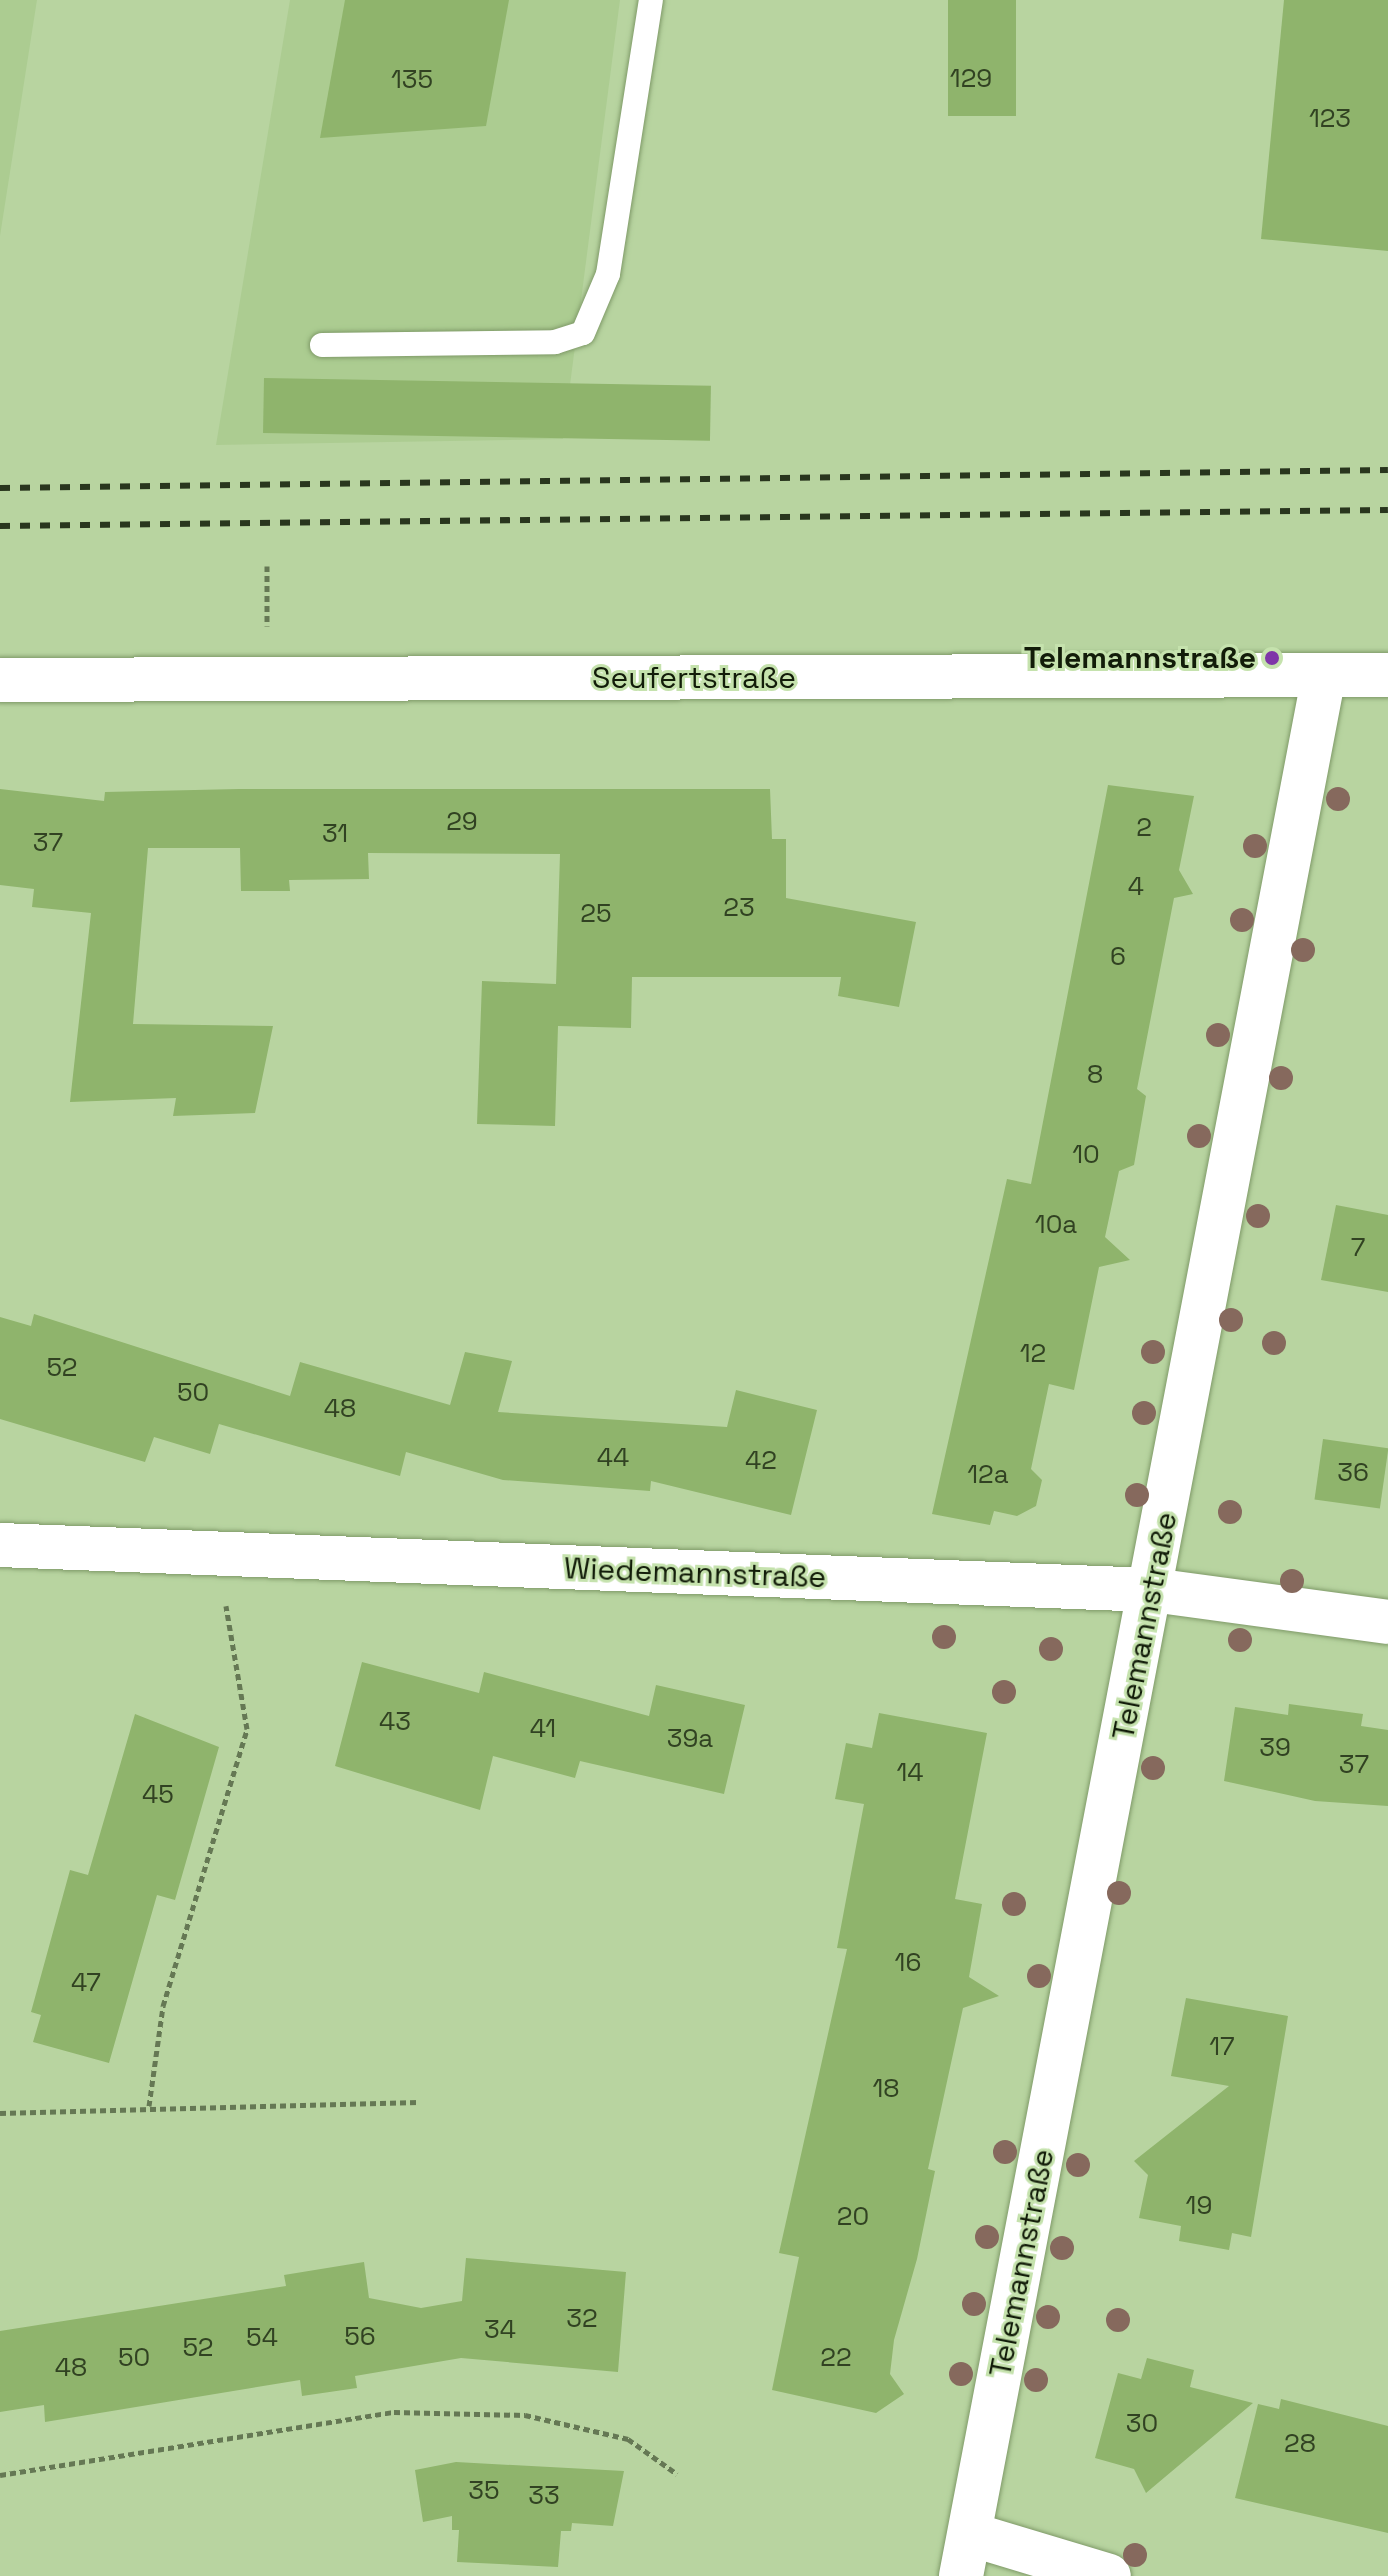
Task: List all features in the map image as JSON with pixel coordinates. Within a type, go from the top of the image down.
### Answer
[{"type":"street","name":"Telemannstraße","points":[[961,2576],[1152,1590],[1324,675]]},
{"type":"street","name":"Seufertstraße","points":[[0,680],[1388,675]]},
{"type":"street","name":"Wiedemannstraße","points":[[0,1545],[217,1556],[1152,1590],[1388,1622]]},
{"type":"street","points":[[970,2534],[1109,2576]]},
{"type":"lane","points":[[322,345],[555,342],[583,333],[608,274],[651,0]]},
{"type":"path","points":[[149,2106],[163,2006],[247,1729],[217,1556]]},
{"type":"path","points":[[0,2113],[149,2106],[419,2102]]},
{"type":"path","points":[[0,2475],[394,2412],[525,2415],[628,2439],[677,2474]]},
{"type":"shaded area","points":[[0,0],[37,0],[0,236]]},
{"type":"shaded area","points":[[290,0],[620,0],[563,439],[216,445]]},
{"type":"building","points":[[345,0],[509,0],[486,126],[320,138]]},
{"type":"building","points":[[948,0],[1016,0],[1016,116],[948,116]]},
{"type":"building","points":[[1284,0],[1388,0],[1388,251],[1261,239]]},
{"type":"building","points":[[264,378],[711,386],[710,441],[263,433]]},
{"type":"building","points":[[1108,785],[1194,796],[1179,870],[1193,894],[1174,898],[1137,1089],[1146,1096],[1134,1165],[1119,1171],[1105,1237],[1130,1260],[1099,1267],[1074,1390],[1049,1384],[1031,1469],[1042,1480],[1036,1506],[1017,1516],[994,1511],[990,1525],[932,1514],[1007,1179],[1031,1184]]},
{"type":"building","points":[[0,789],[104,801],[105,792],[239,789],[770,789],[772,839],[786,839],[786,898],[916,922],[899,1007],[838,996],[841,977],[632,977],[631,1028],[558,1026],[555,1126],[477,1124],[482,981],[556,984],[560,854],[368,853],[369,879],[289,880],[290,891],[241,891],[240,848],[148,848],[133,1024],[273,1026],[255,1113],[173,1116],[176,1098],[70,1102],[91,913],[32,907],[34,889],[0,885]]},
{"type":"building","points":[[1336,1205],[1388,1215],[1388,1292],[1321,1280]]},
{"type":"building","points":[[34,1314],[290,1396],[300,1362],[450,1405],[465,1352],[512,1361],[498,1412],[727,1427],[736,1390],[817,1410],[791,1515],[651,1481],[650,1491],[503,1480],[406,1452],[400,1476],[219,1424],[210,1454],[154,1437],[145,1462],[0,1419],[0,1317],[31,1326]]},
{"type":"building","points":[[1323,1439],[1388,1448],[1380,1509],[1315,1499]]},
{"type":"building","points":[[362,1662],[479,1693],[484,1672],[649,1716],[656,1685],[745,1705],[724,1794],[580,1761],[575,1778],[493,1756],[480,1810],[335,1766]]},
{"type":"building","points":[[1289,1704],[1363,1714],[1361,1726],[1388,1730],[1388,1806],[1315,1801],[1224,1781],[1235,1707],[1288,1715]]},
{"type":"building","points":[[879,1713],[987,1733],[955,1899],[982,1904],[969,1977],[999,1996],[963,2008],[928,2169],[935,2171],[917,2259],[894,2340],[890,2374],[904,2394],[876,2413],[772,2390],[799,2257],[779,2253],[847,1949],[837,1948],[864,1804],[835,1799],[846,1743],[872,1748]]},
{"type":"building","points":[[135,1714],[219,1747],[175,1900],[157,1895],[109,2063],[33,2042],[41,2015],[31,2012],[70,1870],[88,1875]]},
{"type":"building","points":[[1186,1998],[1288,2016],[1251,2237],[1232,2233],[1229,2250],[1179,2241],[1181,2226],[1139,2218],[1148,2175],[1134,2161],[1229,2086],[1171,2076]]},
{"type":"building","points":[[466,2258],[626,2272],[618,2372],[461,2358],[355,2376],[357,2388],[302,2396],[300,2380],[45,2422],[44,2405],[0,2412],[0,2331],[286,2286],[284,2275],[364,2262],[369,2298],[421,2308],[462,2301]]},
{"type":"building","points":[[1147,2358],[1194,2370],[1190,2387],[1253,2403],[1146,2493],[1134,2469],[1095,2458],[1118,2373],[1141,2379]]},
{"type":"building","points":[[1281,2399],[1388,2426],[1388,2533],[1235,2498],[1258,2404],[1279,2409]]},
{"type":"building","points":[[456,2462],[624,2471],[613,2526],[572,2523],[571,2531],[561,2531],[558,2567],[457,2562],[459,2530],[452,2530],[452,2516],[423,2522],[415,2470]]},
{"type":"railway","points":[[0,488],[1388,470]]},
{"type":"railway","points":[[0,526],[1388,510]]},
{"type":"place","name":"Telemannstraße","points":[[1272,658]]}]
